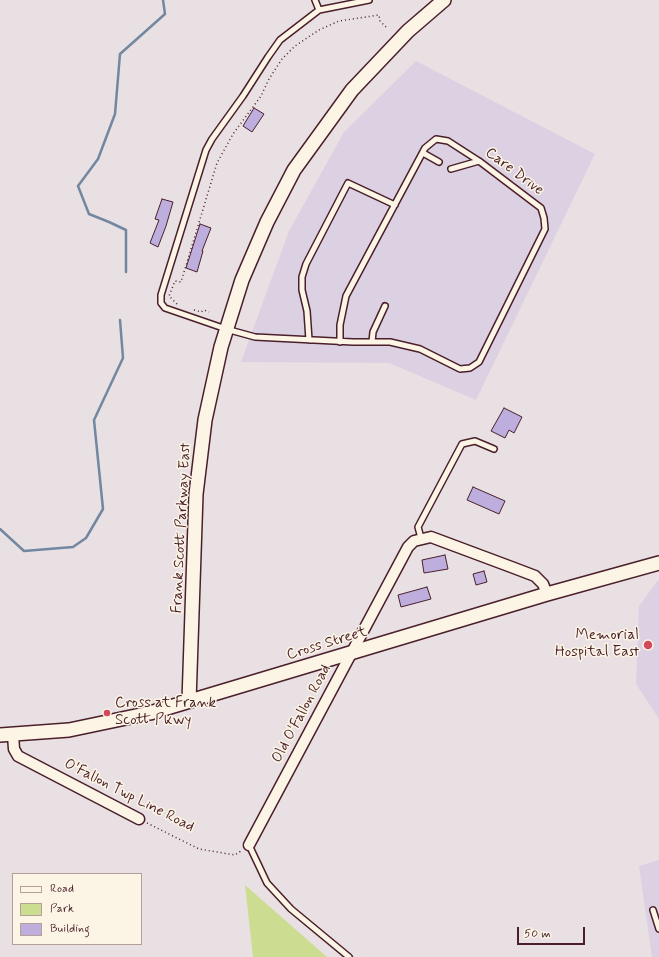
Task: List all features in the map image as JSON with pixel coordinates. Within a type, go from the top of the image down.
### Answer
[{"type":"main road","name":"Frank Scott Parkway East","points":[[189,702],[196,494],[205,420],[220,348],[245,273],[267,222],[294,170],[352,90],[408,31],[444,0]]},
{"type":"main road","name":"Cross Street","points":[[6,735],[69,730],[150,713],[547,594],[659,563]]},
{"type":"street","points":[[421,538],[430,537],[535,576],[543,584],[547,594]]},
{"type":"street","name":"Old O'Fallon Road","points":[[249,845],[408,547],[414,541],[421,538]]},
{"type":"street","name":"O'Fallon Twp Line Road","points":[[6,735],[18,756],[139,819]]},
{"type":"lane","points":[[315,0],[320,10],[369,0]]},
{"type":"lane","name":"Care Drive","points":[[320,10],[280,40],[206,150],[161,296],[161,303],[165,308],[226,329],[255,337],[340,342],[390,342],[420,349],[460,369],[470,368],[479,362],[545,229],[541,208],[479,161],[448,141],[436,139],[425,148],[346,296],[340,325],[340,342]]},
{"type":"lane","points":[[423,153],[439,162]]},
{"type":"lane","points":[[451,169],[479,161]]},
{"type":"lane","points":[[309,340],[307,311],[302,290],[302,277],[306,264],[348,183],[395,205]]},
{"type":"lane","points":[[372,342],[373,332],[385,306]]},
{"type":"lane","points":[[421,538],[418,527],[462,444],[475,441],[494,449]]},
{"type":"lane","points":[[249,845],[267,883],[291,909],[349,957]]},
{"type":"lane","points":[[653,910],[659,929]]},
{"type":"path","points":[[178,305],[169,296],[175,281],[181,282],[217,163],[232,134],[261,96],[269,79],[282,59],[295,46],[319,30],[339,22],[379,15],[380,21],[388,29]]},
{"type":"path","points":[[190,308],[201,312],[204,310],[209,312]]},
{"type":"path","name":"O'Fallon Twp Line Road","points":[[139,819],[199,849],[234,854],[249,845]]},
{"type":"shaded area","points":[[416,61],[595,154],[476,400],[389,363],[241,362],[289,231],[344,132]]},
{"type":"shaded area","name":"Memorial Hospital East","points":[[658,580],[659,719],[636,684],[639,606]]},
{"type":"shaded area","points":[[659,860],[659,957],[652,957],[639,866]]},
{"type":"green space","points":[[245,885],[327,957],[253,957]]},
{"type":"building","points":[[254,108],[264,114],[252,132],[243,126]]},
{"type":"building","points":[[162,199],[173,202],[158,247],[150,243],[159,220],[155,219]]},
{"type":"building","points":[[200,224],[211,228],[202,251],[197,272],[186,268]]},
{"type":"building","points":[[504,408],[522,417],[514,433],[509,430],[505,438],[491,431]]},
{"type":"building","points":[[473,487],[505,501],[499,514],[467,500]]},
{"type":"building","points":[[445,555],[448,569],[424,573],[422,560]]},
{"type":"building","points":[[484,571],[487,582],[476,585],[473,574]]},
{"type":"building","points":[[427,587],[431,599],[401,607],[398,595]]},
{"type":"waterway","points":[[126,272],[126,230],[89,214],[78,186],[98,159],[115,114],[120,54],[165,14],[163,0]]},
{"type":"waterway","points":[[0,529],[24,551],[73,547],[86,538],[103,509],[94,420],[123,358],[120,320]]},
{"type":"place","name":"Memorial Hospital East","points":[[648,645]]},
{"type":"place","name":"Cross at Frank Scott Pkwy","points":[[107,713]]}]
